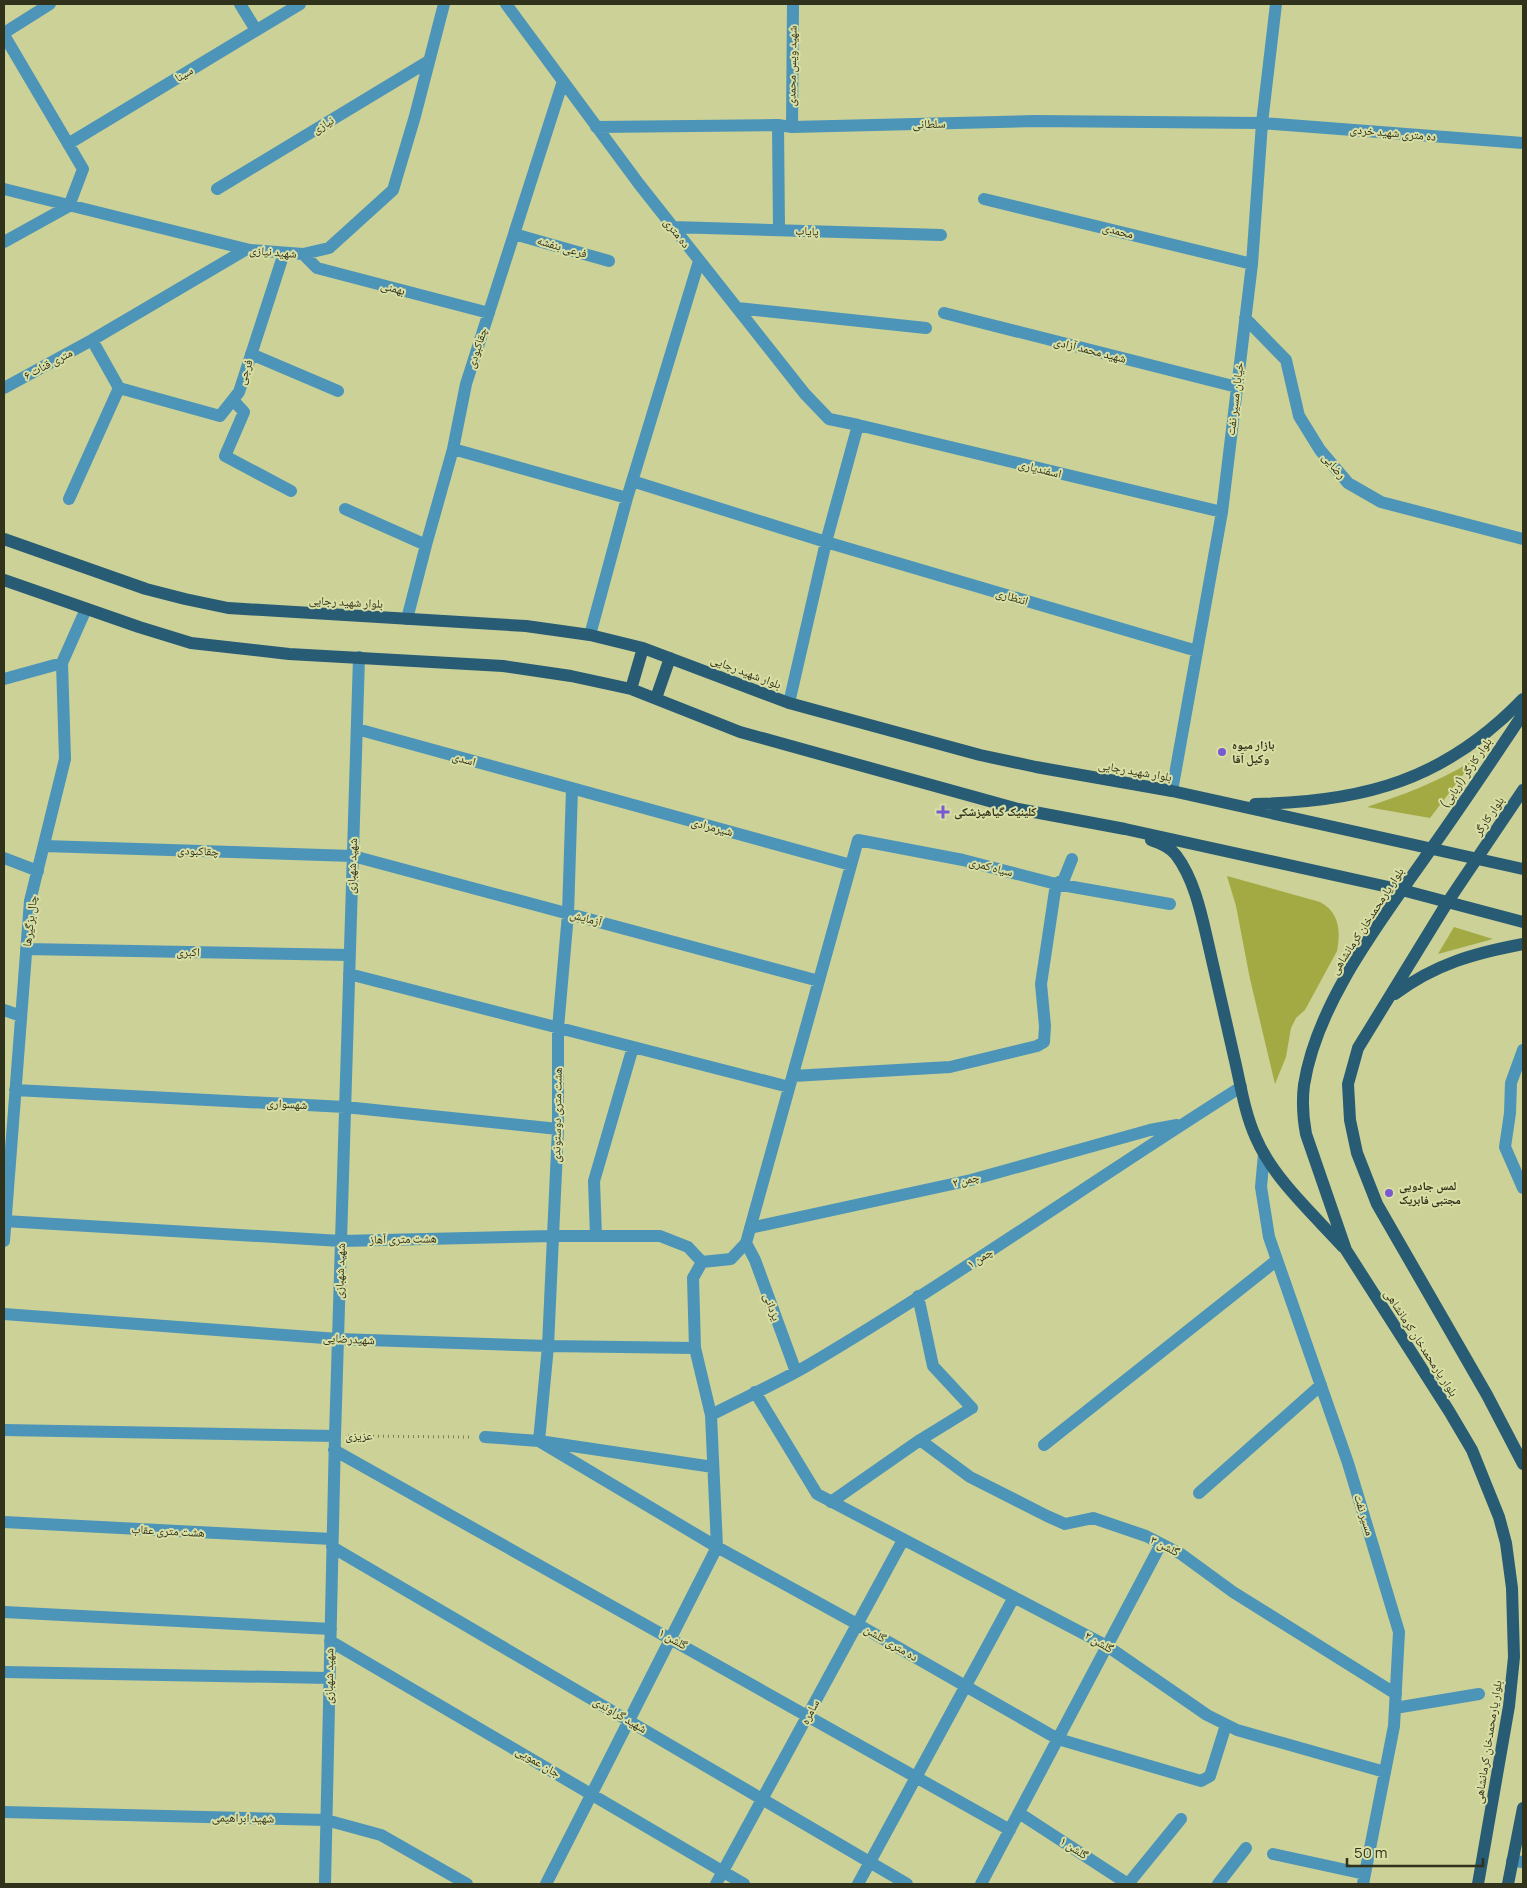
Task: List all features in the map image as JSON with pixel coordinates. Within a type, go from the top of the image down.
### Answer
[{"type":"main road","name":"بلوار شهید رجایی","points":[[4,539],[146,589],[228,608],[526,626],[590,634],[643,648],[789,704],[980,755],[1172,791],[1477,857],[1523,869]]},
{"type":"main road","points":[[4,580],[191,643],[290,654],[503,666],[571,676],[631,689],[740,732],[1018,809],[1125,829],[1402,890],[1523,922]]},
{"type":"main road","points":[[631,689],[643,648]]},
{"type":"main road","points":[[656,698],[670,658]]},
{"type":"main road","points":[[1234,805],[1299,803],[1325,800],[1353,795],[1396,783],[1428,770],[1456,755],[1484,735],[1523,700]]},
{"type":"main road","name":"بلوار کارگر (اربابی)","points":[[1432,848],[1523,714]]},
{"type":"main road","name":"بلوار کارگر","points":[[1477,857],[1523,790]]},
{"type":"main road","points":[[1125,829],[1163,844],[1175,853],[1184,867],[1191,882],[1205,929],[1250,1123],[1264,1154],[1292,1191],[1346,1250]]},
{"type":"main road","name":"بلوار یارمحمدخان کرمانشاهی","points":[[1432,848],[1358,955],[1332,1004],[1312,1052],[1304,1085],[1303,1116],[1306,1134],[1346,1250],[1472,1450],[1500,1517],[1506,1543],[1519,1657],[1478,1884]]},
{"type":"main road","points":[[1477,857],[1358,1048],[1348,1084],[1350,1120],[1356,1153],[1377,1204],[1487,1395],[1523,1464]]},
{"type":"main road","points":[[1388,999],[1420,977],[1450,962],[1490,950],[1523,944]]},
{"type":"main road","points":[[1508,1884],[1518,1862],[1523,1808]]},
{"type":"street","points":[[4,242],[69,206],[82,169],[4,34],[50,4]]},
{"type":"street","points":[[240,4],[256,30]]},
{"type":"street","name":"سینا","points":[[68,144],[300,4]]},
{"type":"street","name":"شهید نیازی","points":[[4,190],[245,250],[302,254],[329,248],[393,190],[444,4]]},
{"type":"street","name":"ده متری","points":[[506,4],[596,127],[805,394],[829,419],[858,425]]},
{"type":"street","name":"شهید ویس محمدی","points":[[792,128],[793,4]]},
{"type":"street","name":"خیابان مسیر نفت","points":[[1172,791],[1222,512],[1252,264],[1262,123],[1276,4]]},
{"type":"street","name":"نیازی","points":[[217,189],[429,61]]},
{"type":"street","name":"چقاکبودی","points":[[407,619],[454,449],[466,384],[563,81]]},
{"type":"street","name":"سلطانی","points":[[596,127],[778,125],[792,128],[1035,121],[1262,123]]},
{"type":"street","name":"ده متری شهید خردی","points":[[1262,123],[1523,143]]},
{"type":"street","points":[[778,125],[779,230]]},
{"type":"street","name":"محمدی","points":[[984,199],[1252,264]]},
{"type":"street","name":"پایاب","points":[[673,227],[941,235]]},
{"type":"street","name":"فرعی بنفشه","points":[[514,234],[609,261]]},
{"type":"street","name":"۶ متری قنات","points":[[4,388],[92,340],[245,250]]},
{"type":"street","name":"فرجی","points":[[120,388],[220,416],[239,392],[284,253]]},
{"type":"street","name":"بهمنی","points":[[302,254],[317,268],[489,313]]},
{"type":"street","points":[[590,634],[627,498],[699,261]]},
{"type":"street","points":[[737,308],[926,328]]},
{"type":"street","name":"شهید محمد آزادی","points":[[944,312],[1237,387]]},
{"type":"street","name":"رضایی","points":[[1245,318],[1286,360],[1299,416],[1320,450],[1348,483],[1381,502],[1523,539]]},
{"type":"street","points":[[69,499],[120,388],[92,340]]},
{"type":"street","points":[[252,354],[338,391]]},
{"type":"street","points":[[233,400],[244,412],[225,456],[291,491]]},
{"type":"street","points":[[789,704],[826,542],[858,425]]},
{"type":"street","name":"اسفندیاری","points":[[858,425],[1222,512]]},
{"type":"street","points":[[454,449],[627,498]]},
{"type":"street","name":"انتظاری","points":[[632,482],[826,542],[1197,651]]},
{"type":"street","points":[[346,509],[426,545]]},
{"type":"street","name":"چال بزگیرها","points":[[4,1241],[7,1162],[15,1090],[30,901],[65,759],[62,663],[86,609]]},
{"type":"street","name":"شهید شهبازی","points":[[325,1884],[334,1450],[359,657]]},
{"type":"street","points":[[4,679],[62,663]]},
{"type":"street","name":"اسدی","points":[[357,729],[572,789]]},
{"type":"street","name":"شیرمرادی","points":[[572,789],[851,865]]},
{"type":"street","name":"هشت متری دوستوندی","points":[[539,1441],[548,1346],[558,1129],[558,1028],[568,914],[572,789]]},
{"type":"street","name":"سیاه کمری","points":[[851,865],[858,840],[963,860],[1056,884],[1170,904]]},
{"type":"street","name":"چقاکبودی","points":[[44,846],[353,856]]},
{"type":"street","name":"آزمایش","points":[[353,856],[819,981]]},
{"type":"street","points":[[4,858],[38,871]]},
{"type":"street","points":[[349,974],[633,1047],[791,1081],[950,1067],[1037,1046],[1044,1042],[1045,1026],[1041,984],[1056,884],[1064,879],[1072,858]]},
{"type":"street","points":[[546,1884],[717,1547],[711,1415],[694,1348],[693,1278],[702,1262],[731,1259],[746,1243],[851,865]]},
{"type":"street","name":"اکبری","points":[[26,949],[350,955]]},
{"type":"street","points":[[4,1010],[21,1016]]},
{"type":"street","points":[[596,1236],[594,1181],[633,1047]]},
{"type":"street","points":[[1523,1050],[1511,1083],[1510,1112],[1505,1147],[1523,1188]]},
{"type":"street","name":"چمن ۱","points":[[711,1415],[796,1372],[986,1254],[1241,1087]]},
{"type":"street","name":"شهسواری","points":[[15,1090],[345,1107],[558,1129]]},
{"type":"street","name":"چمن ۲","points":[[750,1228],[971,1180],[1150,1130],[1181,1125]]},
{"type":"street","name":"مسیر نفت","points":[[1264,1154],[1261,1187],[1264,1213],[1277,1260],[1348,1463],[1399,1632],[1394,1726],[1364,1879]]},
{"type":"street","name":"هشت متری آهاز","points":[[4,1221],[341,1241],[553,1236],[660,1236],[688,1247],[702,1262]]},
{"type":"street","name":"یزدانی","points":[[746,1243],[755,1260],[796,1372]]},
{"type":"street","points":[[1044,1445],[1277,1260]]},
{"type":"street","points":[[831,1502],[920,1440],[972,1408],[933,1366],[918,1296]]},
{"type":"street","name":"شهیدرضایی","points":[[4,1314],[338,1339],[548,1346],[694,1348]]},
{"type":"street","points":[[1199,1493],[1321,1385]]},
{"type":"street","name":"گلشن ۲","points":[[755,1392],[817,1494],[1108,1646],[1207,1715],[1226,1725],[1237,1730],[1385,1772]]},
{"type":"street","name":"عزیزی","points":[[4,1430],[335,1436]]},
{"type":"street","points":[[485,1437],[539,1441],[713,1467]]},
{"type":"street","name":"گلشن ۳","points":[[920,1440],[970,1478],[1065,1524],[1093,1518],[1146,1536],[1182,1554],[1233,1592],[1396,1694]]},
{"type":"street","name":"ده متری گلشن","points":[[539,1441],[717,1547],[857,1624],[1058,1740],[1201,1781],[1210,1776],[1226,1725]]},
{"type":"street","name":"گلشن ۱","points":[[334,1450],[1010,1830]]},
{"type":"street","name":"هشت متری عقاب","points":[[4,1522],[332,1543]]},
{"type":"street","name":"سامره","points":[[716,1884],[903,1540]]},
{"type":"street","name":"شهید گراوندی","points":[[332,1543],[907,1884]]},
{"type":"street","points":[[981,1884],[1161,1544]]},
{"type":"street","points":[[858,1884],[1014,1597]]},
{"type":"street","points":[[4,1612],[330,1635]]},
{"type":"street","name":"جان عمویی","points":[[330,1635],[744,1884]]},
{"type":"street","points":[[4,1672],[329,1678]]},
{"type":"street","points":[[1395,1708],[1480,1694]]},
{"type":"street","name":"شهید ابراهیمی","points":[[4,1812],[326,1820],[381,1835],[467,1884]]},
{"type":"street","name":"گلشن ۱","points":[[1019,1813],[1128,1884]]},
{"type":"street","points":[[1128,1884],[1181,1819]]},
{"type":"street","points":[[1218,1884],[1246,1848]]},
{"type":"street","points":[[1273,1854],[1364,1879]]},
{"type":"path","name":"عزیزی","points":[[335,1436],[485,1437]]},
{"type":"green space","points":[[1475,759],[1430,818],[1367,807],[1436,780]]},
{"type":"green space","points":[[1227,876],[1320,902],[1331,911],[1337,923],[1339,936],[1337,951],[1305,1010],[1296,1018],[1291,1028],[1286,1057],[1275,1084],[1250,979],[1236,906]]},
{"type":"green space","points":[[1454,927],[1493,939],[1438,954]]},
{"type":"place","name":"بازار میوه وکیل آقا","points":[[1222,752]]},
{"type":"place","name":"کلینیک گیاهپزشکی","points":[[943,812]]},
{"type":"place","name":"لمس جادویی مجتبی فابریک","points":[[1389,1193]]}]
